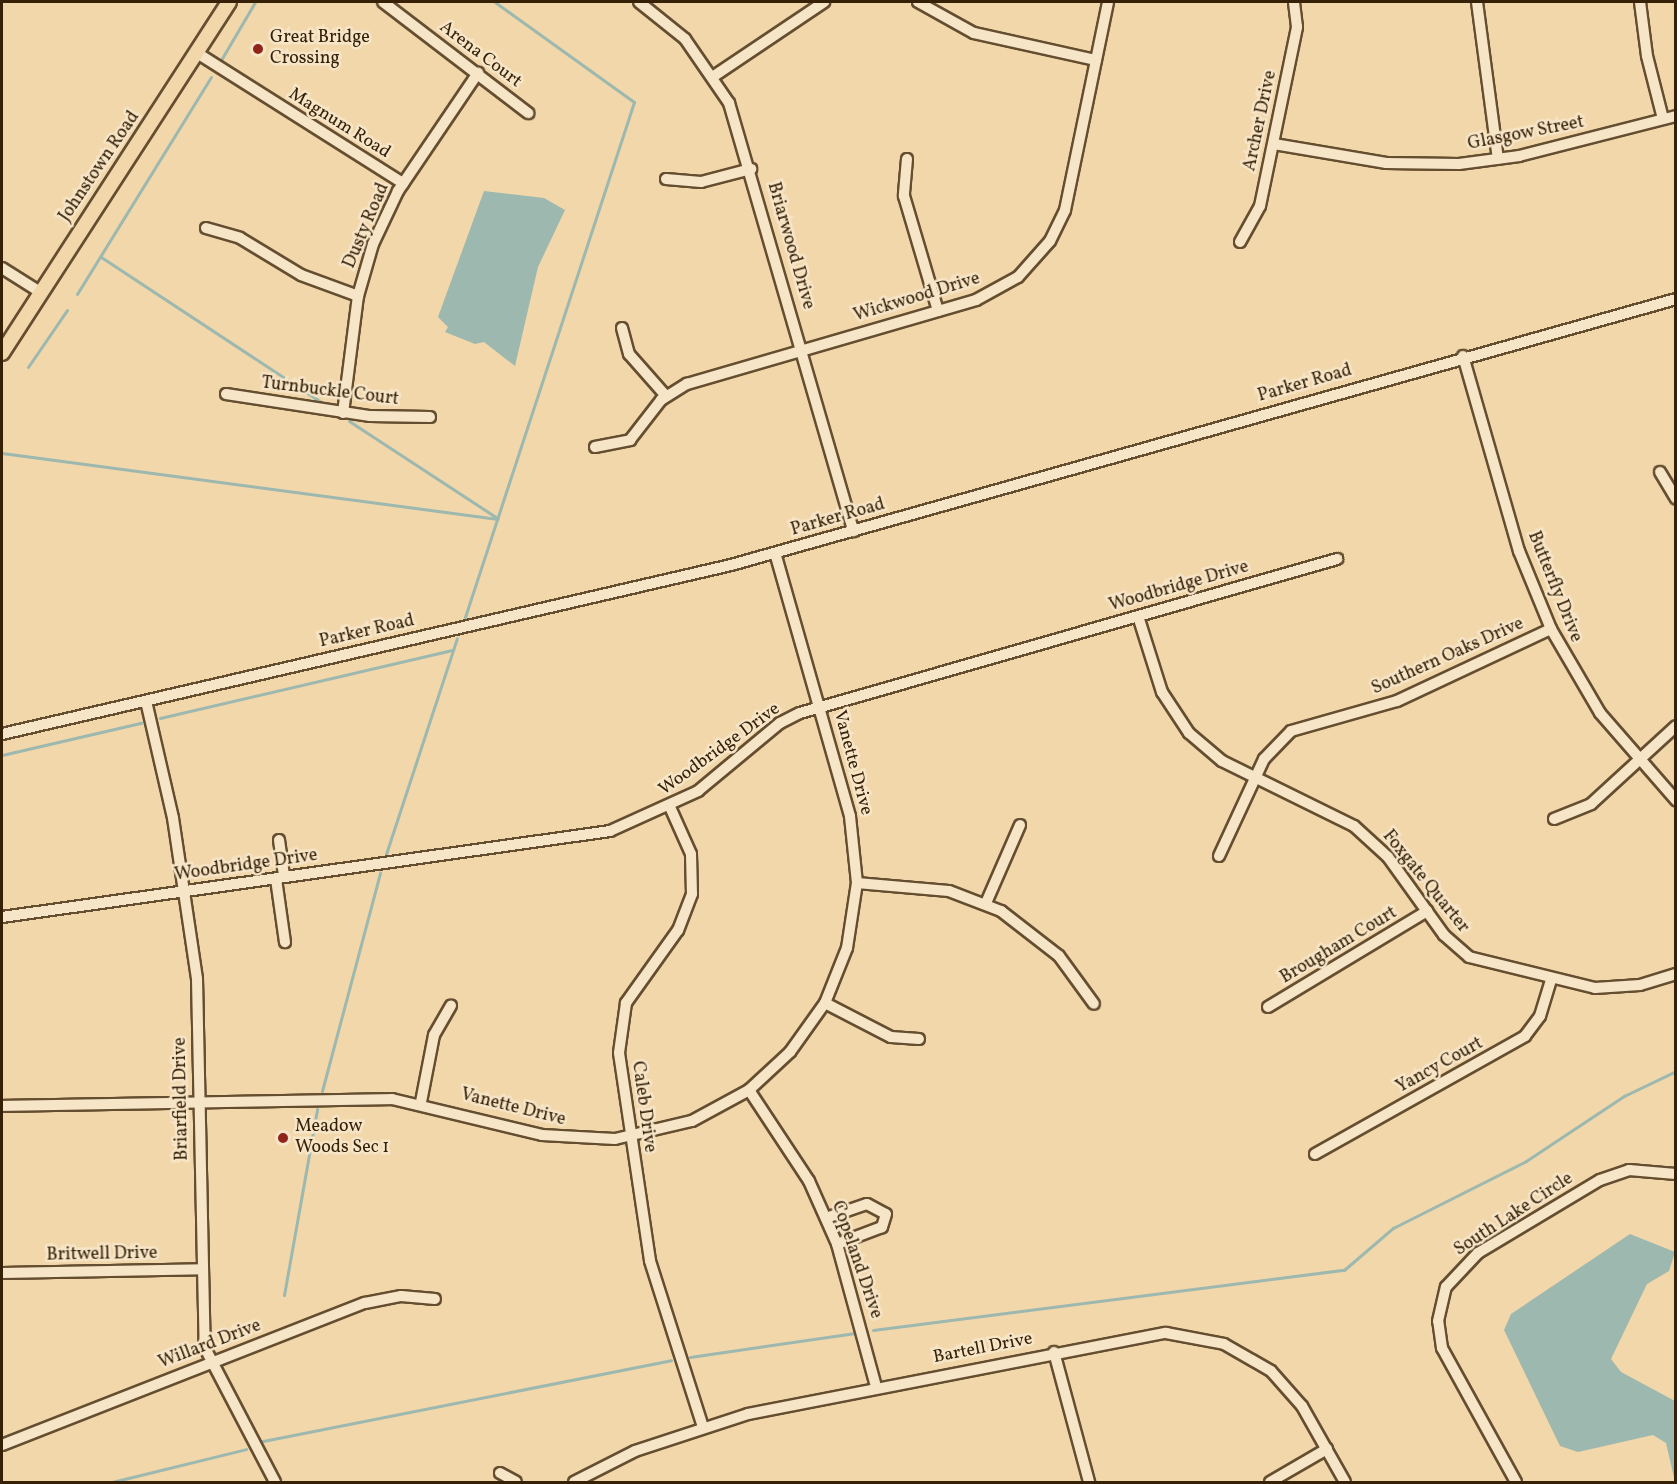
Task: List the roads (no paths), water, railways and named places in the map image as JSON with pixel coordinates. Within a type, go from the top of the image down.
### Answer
[{"type":"main road","name":"Johnstown Road","points":[[2,353],[229,2]]},
{"type":"street","name":"Arena Court","points":[[383,2],[528,113]]},
{"type":"street","name":"Briarwood Drive","points":[[639,2],[685,39],[714,76],[751,169],[853,531]]},
{"type":"street","points":[[714,76],[824,2]]},
{"type":"street","points":[[918,2],[974,33],[1096,60]]},
{"type":"street","name":"Wickwood Drive","points":[[595,447],[630,440],[666,396],[687,384],[938,311],[1001,289],[1050,241],[1068,200],[1108,2]]},
{"type":"street","name":"Archer Drive","points":[[1240,242],[1260,206],[1274,144],[1297,27],[1294,2]]},
{"type":"street","points":[[1477,2],[1498,159]]},
{"type":"street","points":[[1640,2],[1647,56],[1663,119]]},
{"type":"street","name":"Magnum Road","points":[[197,53],[403,183]]},
{"type":"street","name":"Dusty Road","points":[[344,413],[358,296],[374,244],[403,183],[478,73]]},
{"type":"street","name":"Glasgow Street","points":[[1274,144],[1386,163],[1498,159],[1676,116]]},
{"type":"street","points":[[907,159],[904,196],[938,311]]},
{"type":"street","points":[[666,179],[701,182],[751,169]]},
{"type":"street","points":[[206,228],[240,238],[301,275],[358,296]]},
{"type":"street","points":[[2,268],[40,292]]},
{"type":"street","name":"Parker Road","points":[[2,734],[775,553],[1463,356],[1676,299]]},
{"type":"street","points":[[622,328],[629,354],[666,396]]},
{"type":"street","name":"Butterfly Drive","points":[[1463,356],[1519,551],[1551,629],[1588,695],[1638,762],[1676,800]]},
{"type":"street","name":"Turnbuckle Court","points":[[226,394],[344,413],[430,417]]},
{"type":"street","points":[[1660,472],[1676,499]]},
{"type":"street","name":"Vanette Drive","points":[[2,1106],[199,1102],[421,1102],[542,1135],[631,1137],[692,1121],[748,1090],[790,1052],[825,1003],[847,948],[857,883],[850,816],[775,553]]},
{"type":"street","name":"Woodbridge Drive","points":[[2,917],[586,836],[670,807],[780,723],[819,708],[1337,559]]},
{"type":"street","name":"Foxgate Quarter","points":[[1138,616],[1154,673],[1174,715],[1203,747],[1255,778],[1354,826],[1388,857],[1427,911],[1469,957],[1551,980],[1610,988],[1676,974]]},
{"type":"street","name":"Southern Oaks Drive","points":[[1219,856],[1270,748],[1291,731],[1397,701],[1551,629]]},
{"type":"street","name":"Briarfield Drive","points":[[146,701],[185,892],[197,980],[204,1342],[210,1363],[275,1482]]},
{"type":"street","points":[[1554,819],[1583,810],[1676,726]]},
{"type":"street","name":"Caleb Drive","points":[[670,807],[691,854],[692,894],[678,930],[636,983],[620,1023],[631,1137],[652,1269],[703,1427]]},
{"type":"street","points":[[986,903],[1020,825]]},
{"type":"street","points":[[279,840],[285,942]]},
{"type":"street","points":[[857,883],[921,886],[986,903],[1042,940],[1094,1004]]},
{"type":"street","name":"Brougham Court","points":[[1268,1007],[1427,911]]},
{"type":"street","name":"Yancy Court","points":[[1315,1154],[1525,1036],[1540,1016],[1551,980]]},
{"type":"street","points":[[825,1003],[883,1034],[919,1039]]},
{"type":"street","points":[[421,1102],[434,1035],[452,1005]]},
{"type":"street","name":"Copeland Drive","points":[[748,1090],[791,1149],[826,1218],[837,1244],[876,1387]]},
{"type":"street","name":"South Lake Circle","points":[[1516,1482],[1442,1348],[1438,1321],[1446,1287],[1479,1253],[1600,1180],[1629,1170],[1676,1174]]},
{"type":"street","points":[[826,1218],[867,1204],[886,1214],[882,1227],[837,1244]]},
{"type":"street","name":"Britwell Drive","points":[[2,1273],[203,1269]]},
{"type":"street","name":"Willard Drive","points":[[2,1445],[365,1303],[401,1296],[435,1299]]},
{"type":"street","name":"Bartell Drive","points":[[574,1482],[635,1451],[703,1427],[876,1387],[1159,1334],[1224,1344],[1271,1371],[1289,1389],[1346,1482]]},
{"type":"street","points":[[1054,1352],[1089,1482]]},
{"type":"street","points":[[1270,1482],[1327,1449]]},
{"type":"street","points":[[500,1473],[516,1482]]},
{"type":"water","points":[[484,191],[544,198],[565,210],[538,267],[515,366],[484,342],[475,344],[445,332],[448,327],[438,317]]},
{"type":"water","points":[[1630,1234],[1675,1252],[1669,1271],[1647,1284],[1611,1359],[1621,1372],[1675,1401],[1675,1482],[1666,1443],[1653,1435],[1578,1452],[1560,1446],[1504,1330],[1511,1314]]},
{"type":"waterway","points":[[221,60],[255,2]]},
{"type":"waterway","points":[[465,617],[634,102],[495,2]]},
{"type":"waterway","points":[[77,294],[211,77]]},
{"type":"waterway","points":[[101,257],[321,402]]},
{"type":"waterway","points":[[28,367],[67,310]]},
{"type":"waterway","points":[[349,421],[497,518]]},
{"type":"waterway","points":[[2,453],[498,519]]},
{"type":"waterway","points":[[386,854],[457,638]]},
{"type":"waterway","points":[[160,718],[453,650]]},
{"type":"waterway","points":[[2,755],[141,723]]},
{"type":"waterway","points":[[322,1091],[380,873]]},
{"type":"waterway","points":[[873,1330],[1344,1270],[1393,1228],[1526,1161],[1624,1096],[1676,1071]]},
{"type":"waterway","points":[[284,1295],[317,1109]]},
{"type":"waterway","points":[[690,1357],[855,1333]]},
{"type":"waterway","points":[[258,1442],[671,1360]]},
{"type":"waterway","points":[[112,1482],[246,1449]]},
{"type":"place","name":"Great Bridge Crossing","points":[[258,49]]},
{"type":"place","name":"Meadow Woods Sec 1","points":[[283,1138]]}]
